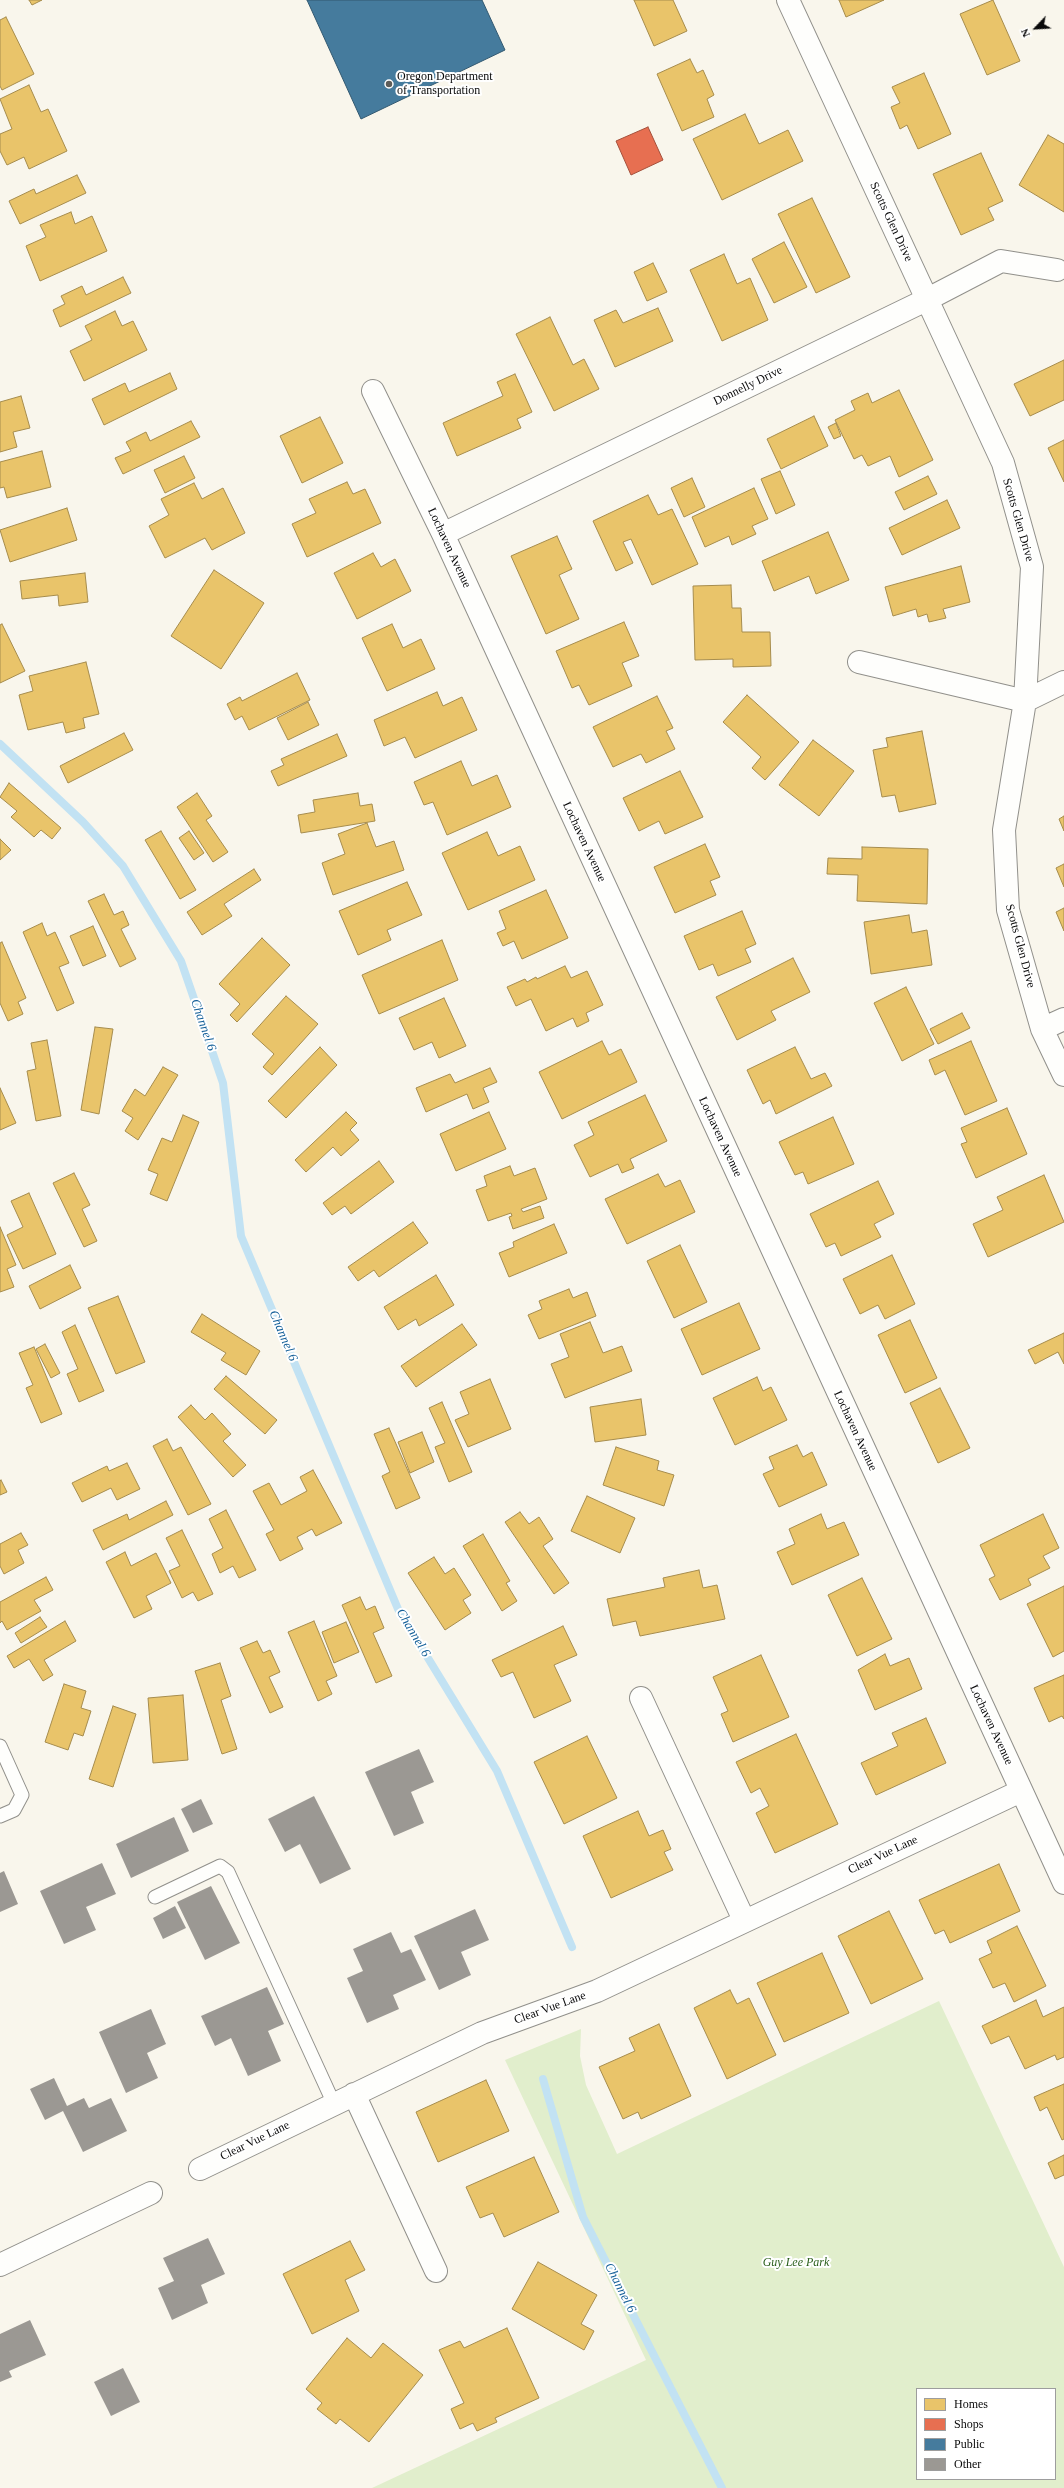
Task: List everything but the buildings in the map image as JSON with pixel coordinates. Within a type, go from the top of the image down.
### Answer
[{"type":"street","name":"Scotts Glen Drive","points":[[788,0],[1003,463],[1032,567],[1025,700],[1004,838],[1008,910],[1042,1028],[1064,1075]]},
{"type":"street","name":"Donnelly Drive","points":[[443,534],[926,300],[1001,261],[1057,270]]},
{"type":"street","name":"Lochaven Avenue","points":[[373,391],[443,534],[1064,1883]]},
{"type":"street","points":[[859,662],[1025,700],[1064,682]]},
{"type":"street","points":[[1042,1028],[1064,1019]]},
{"type":"street","points":[[641,1698],[744,1920]]},
{"type":"street","name":"Clear Vue Lane","points":[[200,2169],[482,2033],[597,1991],[744,1920],[1021,1791]]},
{"type":"street","points":[[354,2094],[436,2271]]},
{"type":"street","points":[[0,2265],[151,2194]]},
{"type":"lane","points":[[0,1746],[22,1795],[14,1810],[0,1816]]},
{"type":"lane","points":[[155,1897],[220,1866],[228,1872],[334,2104]]},
{"type":"green space","name":"Guy Lee Park","points":[[939,2001],[1064,2267],[1064,2488],[372,2488],[646,2360],[505,2060],[581,2029],[580,2056],[586,2085],[617,2154]]},
{"type":"waterway","name":"Channel 6","points":[[0,744],[83,822],[123,866],[181,961],[223,1083],[241,1236],[398,1609],[497,1771],[572,1947]]},
{"type":"waterway","name":"Channel 6","points":[[543,2079],[583,2217],[722,2488]]},
{"type":"place","name":"Oregon Department of Transportation","points":[[389,84]]}]
